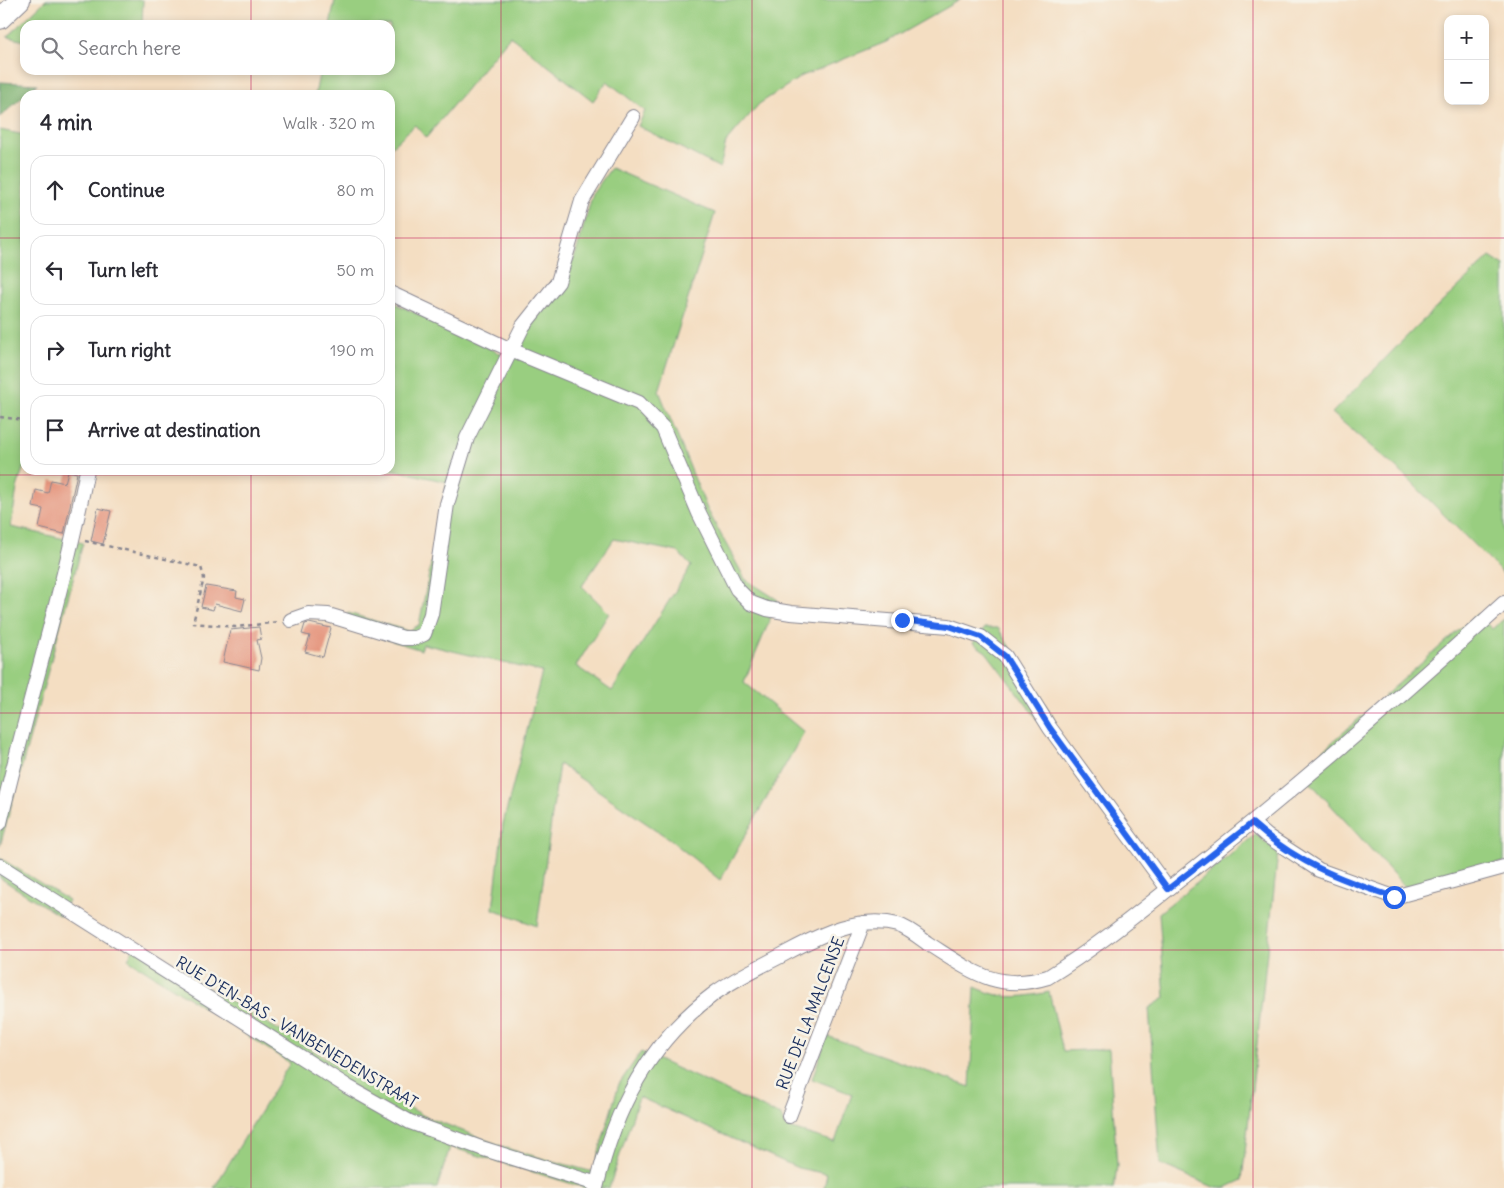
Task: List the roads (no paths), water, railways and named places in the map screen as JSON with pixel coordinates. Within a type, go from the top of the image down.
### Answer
[{"type":"highway","points":[[0,19],[20,0]]},
{"type":"street","points":[[292,620],[308,614],[328,615],[403,638],[415,638],[424,634],[431,614],[446,504],[467,438],[523,326],[558,282],[582,201],[633,117]]},
{"type":"street","points":[[395,295],[511,350],[639,403],[663,428],[718,554],[737,589],[750,603],[766,609],[791,613],[949,626],[981,637],[1005,656],[1050,728],[1168,889]]},
{"type":"street","points":[[0,823],[19,742],[74,539],[86,475]]},
{"type":"street","points":[[596,1186],[620,1109],[660,1045],[685,1017],[717,992],[809,941],[840,928],[863,923],[882,922],[901,926],[981,975],[1004,983],[1032,982],[1048,977],[1064,968],[1252,823],[1372,722],[1504,603]]},
{"type":"street","points":[[1252,823],[1266,836],[1319,870],[1394,897],[1504,867]]},
{"type":"street","name":"RUE D'EN-BAS - VANBENEDENSTRAAT","points":[[0,866],[348,1087],[410,1122],[596,1186]]},
{"type":"street","name":"RUE DE LA MALCENSE","points":[[789,1116],[863,923]]}]
